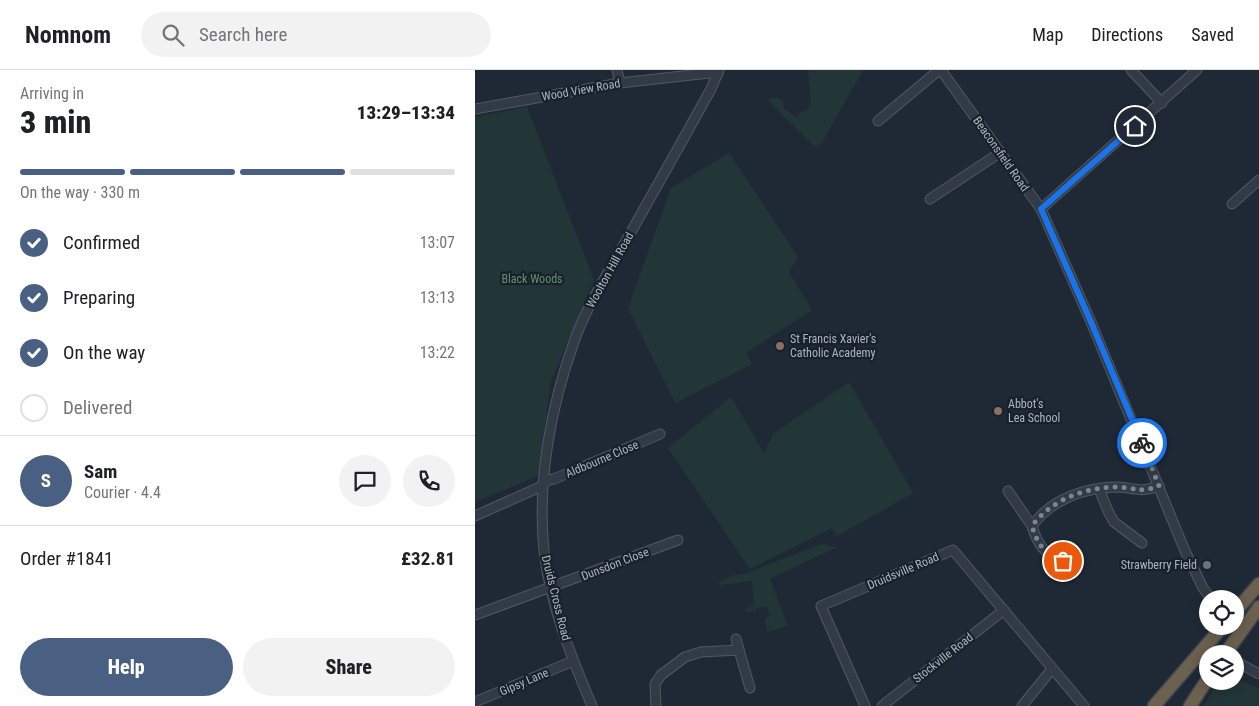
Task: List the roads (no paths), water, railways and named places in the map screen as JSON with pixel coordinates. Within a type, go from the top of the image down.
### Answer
[{"type":"highway","points":[[1244,602],[1259,584]]},
{"type":"highway","points":[[1244,619],[1257,610]]},
{"type":"highway","points":[[1232,645],[1257,610]]},
{"type":"highway","points":[[1154,706],[1217,635]]},
{"type":"highway","points":[[1195,661],[1199,659]]},
{"type":"highway","points":[[1190,706],[1200,690]]},
{"type":"street","points":[[617,70],[620,82]]},
{"type":"street","points":[[878,121],[940,70]]},
{"type":"street","name":"Beaconsfield Road","points":[[940,70],[1041,209],[1091,322],[1185,551],[1204,590]]},
{"type":"street","points":[[1131,70],[1162,103]]},
{"type":"street","points":[[1041,209],[1197,70]]},
{"type":"street","name":"Wood View Road","points":[[475,109],[620,82],[719,72]]},
{"type":"street","name":"Woolton Hill Road","points":[[544,485],[549,435],[560,385],[575,338],[592,301],[719,72]]},
{"type":"street","points":[[930,199],[1001,152]]},
{"type":"street","points":[[1232,204],[1259,180]]},
{"type":"street","name":"Aldbourne Close","points":[[475,516],[544,485],[548,480],[661,434]]},
{"type":"street","name":"Druids Cross Road","points":[[544,485],[544,551],[551,587],[561,626],[573,661],[592,706]]},
{"type":"street","points":[[1032,526],[1057,502],[1071,495],[1099,488],[1145,490],[1159,486]]},
{"type":"street","points":[[1099,488],[1114,522],[1141,543]]},
{"type":"street","points":[[1008,491],[1032,526],[1036,539],[1044,550],[1054,558],[1063,561],[1071,558]]},
{"type":"street","name":"Dunsdon Close","points":[[475,615],[678,540]]},
{"type":"street","name":"Druidsville Road","points":[[865,706],[821,606],[953,550],[1084,706]]},
{"type":"street","name":"Stockville Road","points":[[881,706],[1004,610]]},
{"type":"street","points":[[736,639],[750,688]]},
{"type":"street","points":[[657,706],[655,684],[661,675],[685,657],[701,652],[739,650]]},
{"type":"street","name":"Gipsy Lane","points":[[475,702],[573,661]]},
{"type":"street","points":[[1244,666],[1259,674]]},
{"type":"street","points":[[1023,706],[1053,669]]},
{"type":"place","name":"St Francis Xavier's Catholic Academy","points":[[780,346]]},
{"type":"place","name":"Abbot's Lea School","points":[[998,411]]},
{"type":"place","name":"Strawberry Field","points":[[1207,565]]},
{"type":"park label","name":"Black Woods","points":[[532,279]]}]
